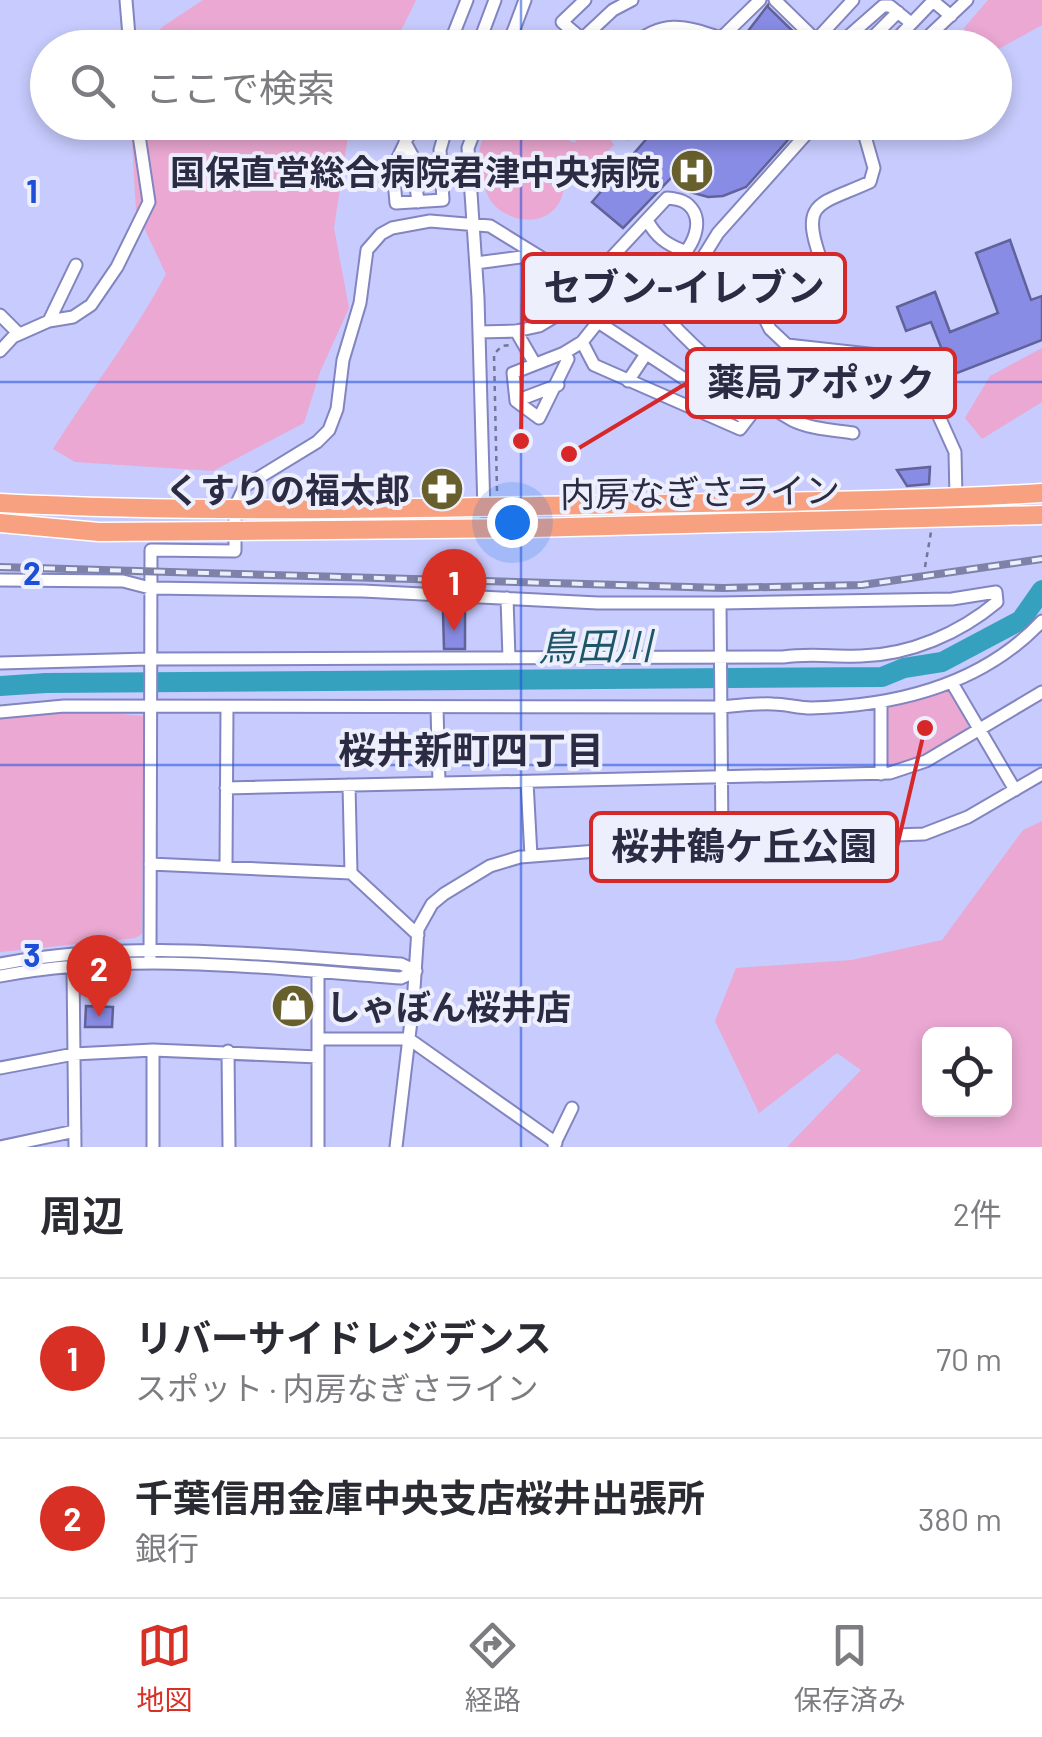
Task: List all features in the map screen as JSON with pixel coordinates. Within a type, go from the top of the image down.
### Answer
[{"type":"highway","name":"内房なぎさライン","points":[[0,503],[484,507],[1042,493]]},
{"type":"highway","name":"内房なぎさライン","points":[[0,523],[99,532],[484,529],[1042,514]]},
{"type":"street","points":[[126,0],[128,30]]},
{"type":"street","points":[[455,30],[467,0]]},
{"type":"street","points":[[484,30],[495,0]]},
{"type":"street","points":[[513,30],[525,0]]},
{"type":"street","points":[[571,30],[562,22],[585,0]]},
{"type":"street","points":[[592,30],[613,10],[632,0]]},
{"type":"street","points":[[729,30],[760,0]]},
{"type":"street","points":[[774,0],[805,30]]},
{"type":"street","points":[[830,30],[853,0]]},
{"type":"street","points":[[905,30],[933,0],[952,16]]},
{"type":"street","points":[[936,30],[966,0]]},
{"type":"street","points":[[854,30],[876,8],[890,6],[912,23]]},
{"type":"street","points":[[880,30],[898,12]]},
{"type":"street","points":[[657,30],[669,26],[696,30]]},
{"type":"street","points":[[0,352],[18,334],[49,320],[74,318],[92,305],[132,242],[149,202],[140,140]]},
{"type":"street","points":[[406,142],[393,168],[396,202],[443,200],[443,140]]},
{"type":"street","points":[[471,140],[468,148],[479,332],[484,529]]},
{"type":"street","points":[[666,317],[736,210],[800,140]]},
{"type":"street","points":[[866,140],[874,168],[870,182],[817,207],[810,216],[811,233],[821,260],[783,283],[764,317],[770,330],[787,345],[887,356],[918,370],[955,452],[956,498]]},
{"type":"street","points":[[406,142],[412,155],[418,202]]},
{"type":"street","points":[[443,176],[470,173]]},
{"type":"street","points":[[479,332],[539,326],[558,314],[600,269],[646,220],[667,198],[692,207],[698,222],[697,235],[675,263],[661,271],[645,270],[617,258],[600,269]]},
{"type":"street","points":[[646,220],[666,244],[684,251]]},
{"type":"street","points":[[150,956],[151,550],[235,551],[235,507],[244,486],[317,442],[329,430],[337,410],[343,360],[360,303],[368,250],[392,228],[430,221],[490,226],[563,271]]},
{"type":"street","points":[[476,264],[536,255]]},
{"type":"street","points":[[49,320],[76,265]]},
{"type":"street","points":[[600,269],[795,422],[853,433]]},
{"type":"street","points":[[0,315],[18,334]]},
{"type":"street","points":[[564,353],[568,360],[540,418],[516,401],[513,373],[564,353],[582,342],[598,322],[747,420]]},
{"type":"street","points":[[516,331],[536,364]]},
{"type":"street","points":[[582,342],[594,365],[740,429],[763,399]]},
{"type":"street","points":[[628,381],[646,354]]},
{"type":"street","points":[[516,401],[558,385]]},
{"type":"street","points":[[0,580],[123,580],[150,588],[720,603],[952,599],[996,592],[997,602],[948,635],[886,654],[718,660],[149,659],[0,663]]},
{"type":"street","points":[[507,598],[509,658]]},
{"type":"street","points":[[720,603],[722,841]]},
{"type":"street","points":[[0,712],[150,704],[436,708],[771,704],[812,708],[882,702],[952,683],[1003,656],[1042,621]]},
{"type":"street","points":[[952,683],[1015,790]]},
{"type":"street","points":[[226,788],[881,774],[926,761],[1042,692]]},
{"type":"street","points":[[881,774],[882,702]]},
{"type":"street","points":[[226,867],[227,708]]},
{"type":"street","points":[[436,708],[439,784]]},
{"type":"street","points":[[396,1147],[418,935],[432,904],[490,866],[532,856],[722,841],[924,834],[968,817],[1042,774]]},
{"type":"street","points":[[527,782],[532,856]]},
{"type":"street","points":[[349,786],[351,872]]},
{"type":"street","points":[[150,864],[351,872],[418,935]]},
{"type":"street","points":[[0,976],[203,950],[401,964],[416,972]]},
{"type":"street","points":[[0,964],[70,953],[150,956],[400,978],[416,972]]},
{"type":"street","points":[[73,966],[75,1147]]},
{"type":"street","points":[[318,972],[318,1147]]},
{"type":"street","points":[[318,1039],[409,1039],[555,1145],[572,1108]]},
{"type":"street","points":[[153,1050],[153,1147]]},
{"type":"street","points":[[0,1068],[74,1054],[153,1050],[318,1057]]},
{"type":"street","points":[[228,1051],[230,1147]]},
{"type":"street","points":[[0,1146],[75,1131]]},
{"type":"path","points":[[497,492],[494,354],[502,346],[514,345],[518,349]]},
{"type":"path","points":[[924,567],[931,530]]},
{"type":"shaded area","points":[[203,0],[416,0],[401,30],[159,30]]},
{"type":"shaded area","points":[[988,0],[1042,0],[1042,25],[1012,42],[1012,30],[964,28]]},
{"type":"shaded area","points":[[132,140],[347,140],[334,228],[349,308],[320,372],[304,423],[213,471],[75,462],[53,449],[166,274],[136,211]]},
{"type":"shaded area","points":[[611,140],[614,145],[581,177],[564,187],[555,209],[526,220],[514,218],[494,205],[481,171],[482,142]]},
{"type":"shaded area","points":[[1042,348],[1042,402],[982,439],[965,418],[990,376]]},
{"type":"shaded area","points":[[947,688],[971,722],[954,740],[932,754],[884,769],[883,708]]},
{"type":"shaded area","points":[[65,709],[144,716],[142,934],[135,938],[0,952],[0,716]]},
{"type":"shaded area","points":[[1042,821],[1042,1147],[787,1147],[861,1070],[837,1053],[759,1113],[715,1021],[736,968],[852,960],[942,940],[1023,830]]},
{"type":"building","points":[[768,5],[792,30],[749,30]]},
{"type":"building","name":"国保直営総合病院君津中央病院","points":[[645,140],[788,140],[746,187],[723,196],[686,191],[672,177],[623,228],[592,202]]},
{"type":"building","points":[[1010,240],[1031,300],[1042,296],[1042,340],[952,375],[931,322],[906,331],[897,307],[935,292],[950,332],[998,313],[976,253]]},
{"type":"building","points":[[930,467],[929,484],[907,486],[897,470]]},
{"type":"building","points":[[465,611],[465,649],[444,649],[443,612]]},
{"type":"building","name":"しゃぼん桜井店","points":[[277,999],[308,1000],[308,1014],[277,1013]]},
{"type":"building","points":[[86,1006],[113,1007],[112,1027],[85,1027]]},
{"type":"waterway","name":"鳥田川","points":[[0,686],[882,677],[904,668],[942,662],[1021,620],[1042,590]]},
{"type":"railway","points":[[0,567],[723,588],[862,585],[1042,559]]},
{"type":"place","name":"国保直営総合病院君津中央病院","points":[[692,171]]},
{"type":"place","name":"セブン-イレブン","points":[[521,441]]},
{"type":"place","name":"薬局アポック","points":[[569,454]]},
{"type":"place","name":"くすりの福太郎","points":[[442,489]]},
{"type":"place","name":"リバーサイドレジデンス","points":[[454,631]]},
{"type":"place","name":"桜井鶴ケ丘公園","points":[[925,728]]},
{"type":"place","name":"しゃぼん桜井店","points":[[293,1006]]},
{"type":"place","name":"千葉信用金庫中央支店桜井出張所","points":[[99,1017]]},
{"type":"district","name":"桜井新町四丁目","points":[[471,749]]}]
